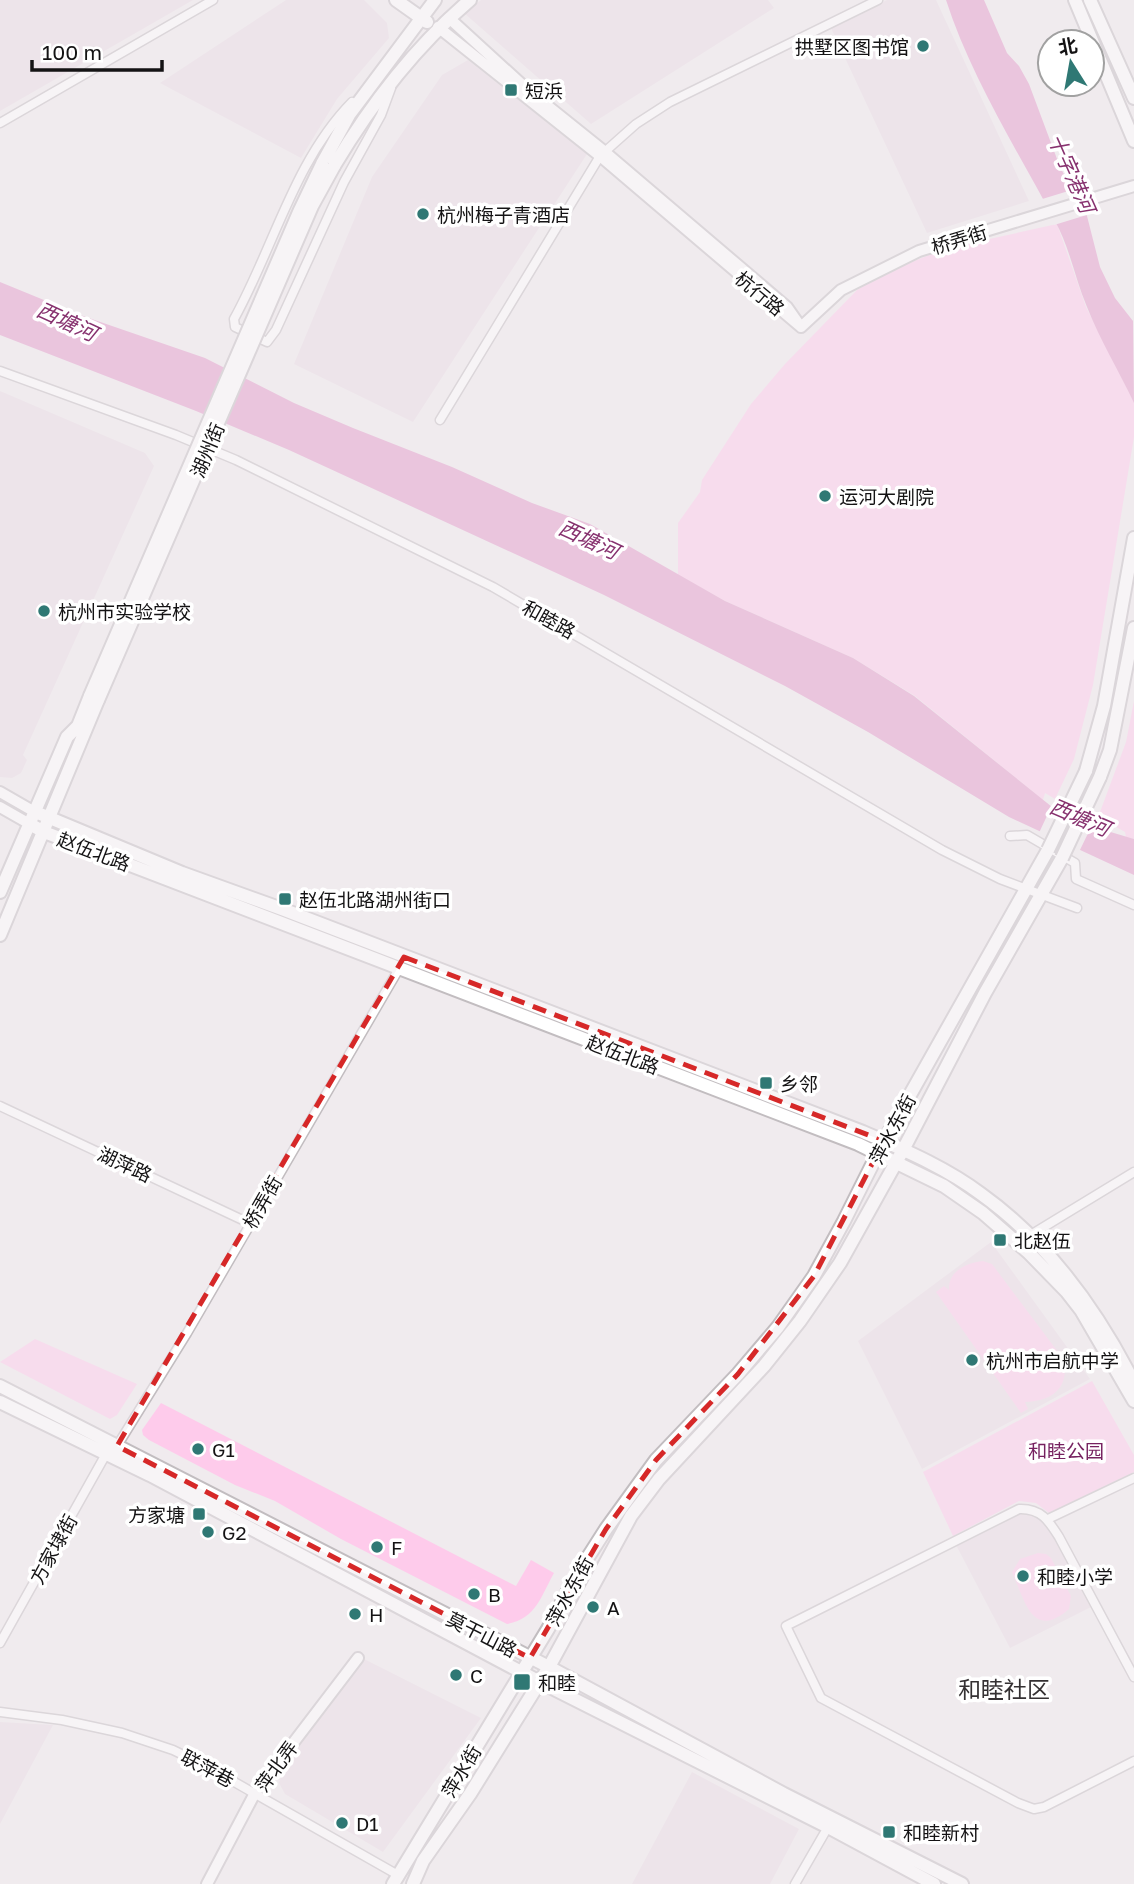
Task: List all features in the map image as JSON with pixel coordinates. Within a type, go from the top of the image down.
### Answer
[{"type":"main road","name":"杭行路","points":[[396,0],[421,19],[438,27]]},
{"type":"main road","name":"湖州街","points":[[328,165],[395,77],[438,27],[470,0]]},
{"type":"main road","points":[[1075,0],[1134,141]]},
{"type":"main road","points":[[1090,0],[1134,98]]},
{"type":"main road","name":"杭行路","points":[[431,1],[449,18]]},
{"type":"main road","name":"湖州街","points":[[0,935],[50,819],[94,698],[312,206],[349,115],[421,19],[431,1]]},
{"type":"main road","name":"萍水东街","points":[[530,1658],[606,1529],[656,1460],[738,1374],[778,1327],[814,1276],[884,1141],[1027,889],[1086,771],[1104,706],[1134,538]]},
{"type":"main road","name":"萍水东街","points":[[549,1667],[631,1516],[659,1479],[764,1366],[800,1321],[840,1262],[985,993],[1062,858],[1100,777],[1110,751],[1134,628]]},
{"type":"main road","name":"湖州街","points":[[0,891],[67,737],[78,726],[94,698]]},
{"type":"main road","name":"赵伍北路","points":[[31,817],[50,819],[182,873],[295,914],[402,963],[878,1154],[924,1159],[981,1194],[1030,1236],[1085,1299],[1114,1344],[1134,1383]]},
{"type":"main road","name":"赵伍北路","points":[[31,817],[44,832],[884,1141],[899,1156],[971,1203],[1030,1253],[1081,1310],[1134,1401]]},
{"type":"main road","name":"莫干山路","points":[[0,1386],[549,1667],[784,1794],[962,1884]]},
{"type":"main road","name":"莫干山路","points":[[0,1402],[161,1481],[540,1682],[828,1827],[934,1884]]},
{"type":"main road","name":"萍水街","points":[[395,1880],[530,1658]]},
{"type":"main road","name":"萍水街","points":[[413,1884],[423,1861],[470,1794],[549,1667]]},
{"type":"street","points":[[0,123],[213,0]]},
{"type":"street","points":[[440,420],[602,154],[636,124],[670,102],[878,0]]},
{"type":"street","name":"杭行路","points":[[449,18],[801,327]]},
{"type":"street","name":"杭行路","points":[[438,27],[602,154]]},
{"type":"street","points":[[379,75],[334,120],[303,170],[234,319],[235,327],[267,342],[276,330],[344,182],[381,115],[395,77]]},
{"type":"street","name":"桥弄街","points":[[801,327],[841,290],[919,251],[1134,186]]},
{"type":"street","name":"和睦路","points":[[0,371],[236,460],[493,587],[942,850],[1000,879],[1077,908]]},
{"type":"street","points":[[0,792],[31,817]]},
{"type":"street","points":[[0,807],[31,817]]},
{"type":"street","points":[[1010,836],[1027,835],[1075,863],[1076,879],[1134,905]]},
{"type":"street","name":"桥弄街","points":[[117,1447],[187,1333],[402,963]]},
{"type":"street","name":"湖萍路","points":[[0,1106],[249,1223]]},
{"type":"street","points":[[1030,1236],[1134,1172]]},
{"type":"street","name":"方家埭街","points":[[0,1643],[106,1454]]},
{"type":"street","points":[[1048,1519],[1134,1478]]},
{"type":"street","points":[[1134,1677],[1048,1519],[1030,1508],[1019,1509],[786,1626],[821,1698],[1018,1803],[1034,1809],[1044,1807],[1134,1761]]},
{"type":"street","name":"萍北弄","points":[[207,1884],[255,1793],[358,1658]]},
{"type":"street","name":"联萍巷","points":[[0,1712],[62,1720],[122,1733],[173,1750],[255,1793],[395,1880]]},
{"type":"street","points":[[795,1884],[828,1827]]},
{"type":"highlighted area","points":[[404,957],[884,1141],[814,1276],[738,1374],[656,1460],[606,1529],[530,1658],[117,1446]]},
{"type":"shaded area","points":[[0,0],[193,0],[0,111]]},
{"type":"shaded area","points":[[286,0],[364,0],[387,23],[389,38],[337,99],[301,158],[160,83]]},
{"type":"shaded area","points":[[481,0],[768,0],[774,8],[591,124],[464,13]]},
{"type":"shaded area","points":[[887,0],[936,0],[1029,201],[927,233],[831,28]]},
{"type":"shaded area","points":[[468,60],[587,154],[413,422],[294,364],[372,177],[442,75]]},
{"type":"shaded area","name":"杭州市实验学校","points":[[0,391],[145,453],[154,466],[23,755],[27,760],[21,773],[12,778],[0,777]]},
{"type":"shaded area","name":"杭州市启航中学","points":[[991,1242],[1090,1379],[922,1469],[858,1341]]},
{"type":"shaded area","name":"和睦小学","points":[[1024,1512],[1035,1515],[1050,1530],[1091,1607],[1010,1648],[956,1545]]},
{"type":"shaded area","points":[[364,1659],[481,1718],[383,1852],[285,1794],[279,1783],[285,1765]]},
{"type":"shaded area","points":[[0,1722],[53,1725],[0,1824]]},
{"type":"shaded area","points":[[692,1772],[799,1829],[770,1884],[632,1884]]},
{"type":"green space","points":[[1057,224],[1086,307],[1134,402],[1134,437],[1093,685],[1074,759],[1055,799],[1045,793],[1043,800],[915,696],[853,658],[725,601],[678,575],[678,523],[700,492],[702,480],[751,404],[785,364],[857,290],[887,272],[944,249]]},
{"type":"green space","points":[[1134,701],[1134,839],[1126,837],[1125,832],[1104,820],[1100,812],[1126,742]]},
{"type":"green space","points":[[983,1261],[992,1264],[1064,1360],[1064,1379],[1061,1386],[1051,1396],[1025,1402],[1028,1409],[1021,1413],[936,1292],[944,1286],[949,1290],[951,1278],[959,1269]]},
{"type":"green space","points":[[35,1339],[137,1384],[117,1415],[110,1419],[0,1362]]},
{"type":"green space","name":"和睦公园","points":[[1092,1381],[1134,1455],[1134,1472],[1049,1513],[1036,1503],[1019,1501],[953,1536],[923,1472]]},
{"type":"green space","points":[[161,1403],[516,1586],[531,1560],[554,1573],[531,1612],[507,1624],[341,1539],[275,1501],[235,1485],[149,1440],[142,1430]]},
{"type":"green space","points":[[1038,1553],[1051,1558],[1071,1596],[1069,1609],[1046,1621],[1038,1619],[1026,1605],[1012,1572],[1020,1559]]},
{"type":"water","points":[[946,0],[984,0],[1007,53],[1019,66],[1029,84],[1060,167],[1087,216],[1100,267],[1115,298],[1133,321],[1134,403],[1092,319],[1060,231],[981,85]]},
{"type":"water","name":"西塘河","points":[[0,282],[83,316],[205,358],[294,403],[452,467],[532,503],[590,524],[725,601],[853,658],[914,696],[1067,819],[1134,839],[1134,875],[1009,817],[868,732],[785,686],[604,595],[289,450],[0,335]]},
{"type":"pier","points":[[1075,189],[1090,214],[1054,225],[1039,200]]},
{"type":"pier","points":[[1053,803],[1069,816],[1093,823],[1078,854],[1038,835]]},
{"type":"place","name":"拱墅区图书馆","points":[[923,46]]},
{"type":"place","name":"短浜","points":[[511,90]]},
{"type":"place","name":"杭州梅子青酒店","points":[[423,214]]},
{"type":"place","name":"运河大剧院","points":[[825,496]]},
{"type":"place","name":"杭州市实验学校","points":[[44,611]]},
{"type":"place","name":"赵伍北路湖州街口","points":[[285,899]]},
{"type":"place","name":"乡邻","points":[[766,1083]]},
{"type":"place","name":"北赵伍","points":[[1000,1240]]},
{"type":"place","name":"杭州市启航中学","points":[[972,1360]]},
{"type":"place","name":"G1","points":[[198,1449]]},
{"type":"place","name":"方家塘","points":[[199,1514]]},
{"type":"place","name":"G2","points":[[208,1532]]},
{"type":"place","name":"F","points":[[377,1547]]},
{"type":"place","name":"和睦小学","points":[[1023,1576]]},
{"type":"place","name":"B","points":[[474,1594]]},
{"type":"place","name":"A","points":[[593,1607]]},
{"type":"place","name":"H","points":[[355,1614]]},
{"type":"place","name":"C","points":[[456,1675]]},
{"type":"place","name":"和睦","points":[[522,1682]]},
{"type":"place","name":"D1","points":[[342,1823]]},
{"type":"place","name":"和睦新村","points":[[889,1832]]},
{"type":"district","name":"和睦社区","points":[[1004,1689]]},
{"type":"water label","name":"十字港河","points":[[1072,173]]}]
